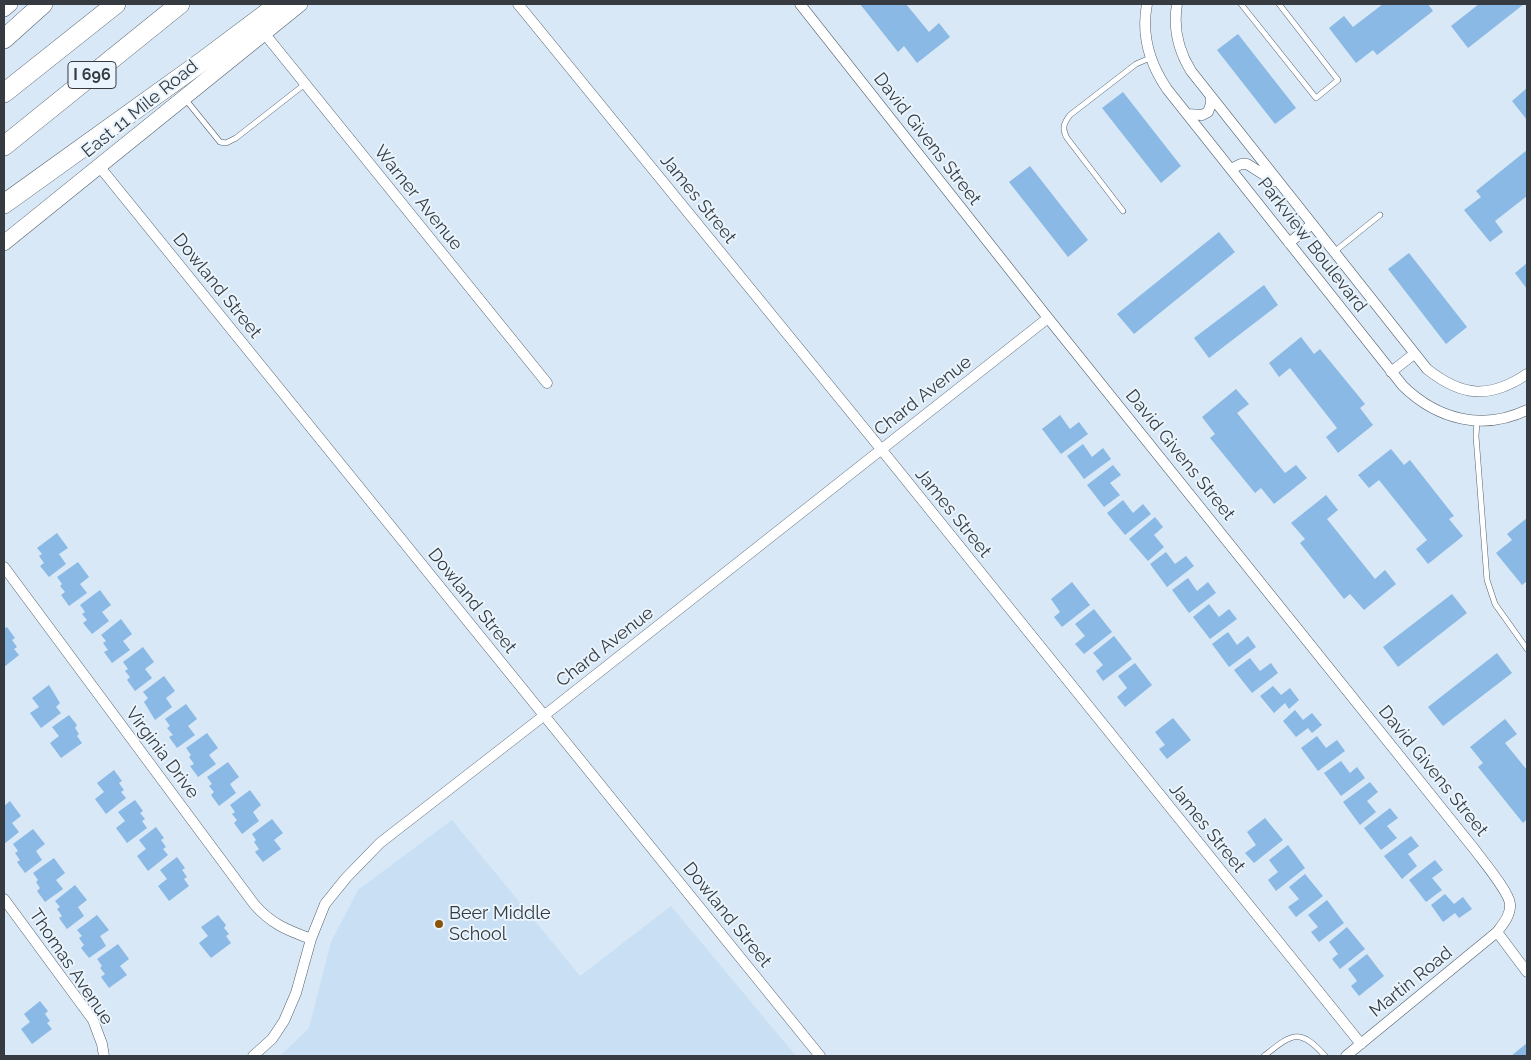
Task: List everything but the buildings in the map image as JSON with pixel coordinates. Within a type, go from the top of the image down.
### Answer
[{"type":"highway","points":[[4,39],[43,4]]},
{"type":"highway","name":"I 696","points":[[4,94],[116,4]]},
{"type":"highway","name":"I 696","points":[[4,146],[180,4]]},
{"type":"highway","points":[[4,204],[279,4]]},
{"type":"main road","points":[[4,9],[10,4]]},
{"type":"main road","name":"East 11 Mile Road","points":[[4,243],[300,4]]},
{"type":"street","name":"James Street","points":[[518,4],[881,449],[1361,1044]]},
{"type":"street","name":"David Givens Street","points":[[800,4],[1048,318],[1476,850],[1507,894],[1510,904],[1507,920],[1497,932]]},
{"type":"street","name":"Parkview Boulevard","points":[[1147,4],[1145,28],[1150,58],[1161,80],[1391,372],[1410,392],[1425,404],[1450,416],[1477,421],[1502,419],[1515,416],[1527,410]]},
{"type":"street","name":"Parkview Boulevard","points":[[1177,4],[1175,25],[1180,49],[1191,71],[1427,369],[1441,380],[1458,389],[1488,391],[1515,382],[1527,374]]},
{"type":"street","name":"Warner Avenue","points":[[264,32],[547,383]]},
{"type":"street","points":[[1187,114],[1202,115],[1208,112],[1211,98]]},
{"type":"street","points":[[1231,169],[1241,164],[1247,164],[1281,186]]},
{"type":"street","name":"Dowland Street","points":[[99,166],[820,1056]]},
{"type":"street","points":[[1289,243],[1312,224]]},
{"type":"street","name":"Chard Avenue","points":[[253,1056],[272,1039],[284,1021],[296,993],[311,939],[325,904],[346,878],[380,843],[1048,318]]},
{"type":"street","points":[[1391,372],[1414,354]]},
{"type":"street","name":"Virginia Drive","points":[[4,567],[254,904],[282,928],[311,939]]},
{"type":"street","name":"Thomas Avenue","points":[[4,898],[93,1020],[102,1044],[104,1056]]},
{"type":"street","points":[[1497,932],[1527,972]]},
{"type":"street","name":"Martin Road","points":[[1346,1056],[1497,932]]},
{"type":"lane","points":[[1241,4],[1316,98],[1338,80],[1279,4]]},
{"type":"lane","points":[[1123,210],[1067,138],[1064,131],[1064,123],[1070,115],[1136,64],[1150,58]]},
{"type":"lane","points":[[184,97],[220,142],[226,143],[236,138],[305,84]]},
{"type":"lane","points":[[1334,252],[1380,215]]},
{"type":"lane","points":[[1477,421],[1476,436],[1487,580],[1494,604],[1527,649]]},
{"type":"lane","points":[[1264,1056],[1285,1039],[1293,1036],[1301,1037],[1310,1042],[1325,1056]]},
{"type":"shaded area","name":"Beer Middle School","points":[[452,820],[580,976],[671,906],[796,1056],[280,1056],[309,1028],[331,942],[358,890]]},
{"type":"place","name":"Beer Middle School","points":[[439,924]]}]
